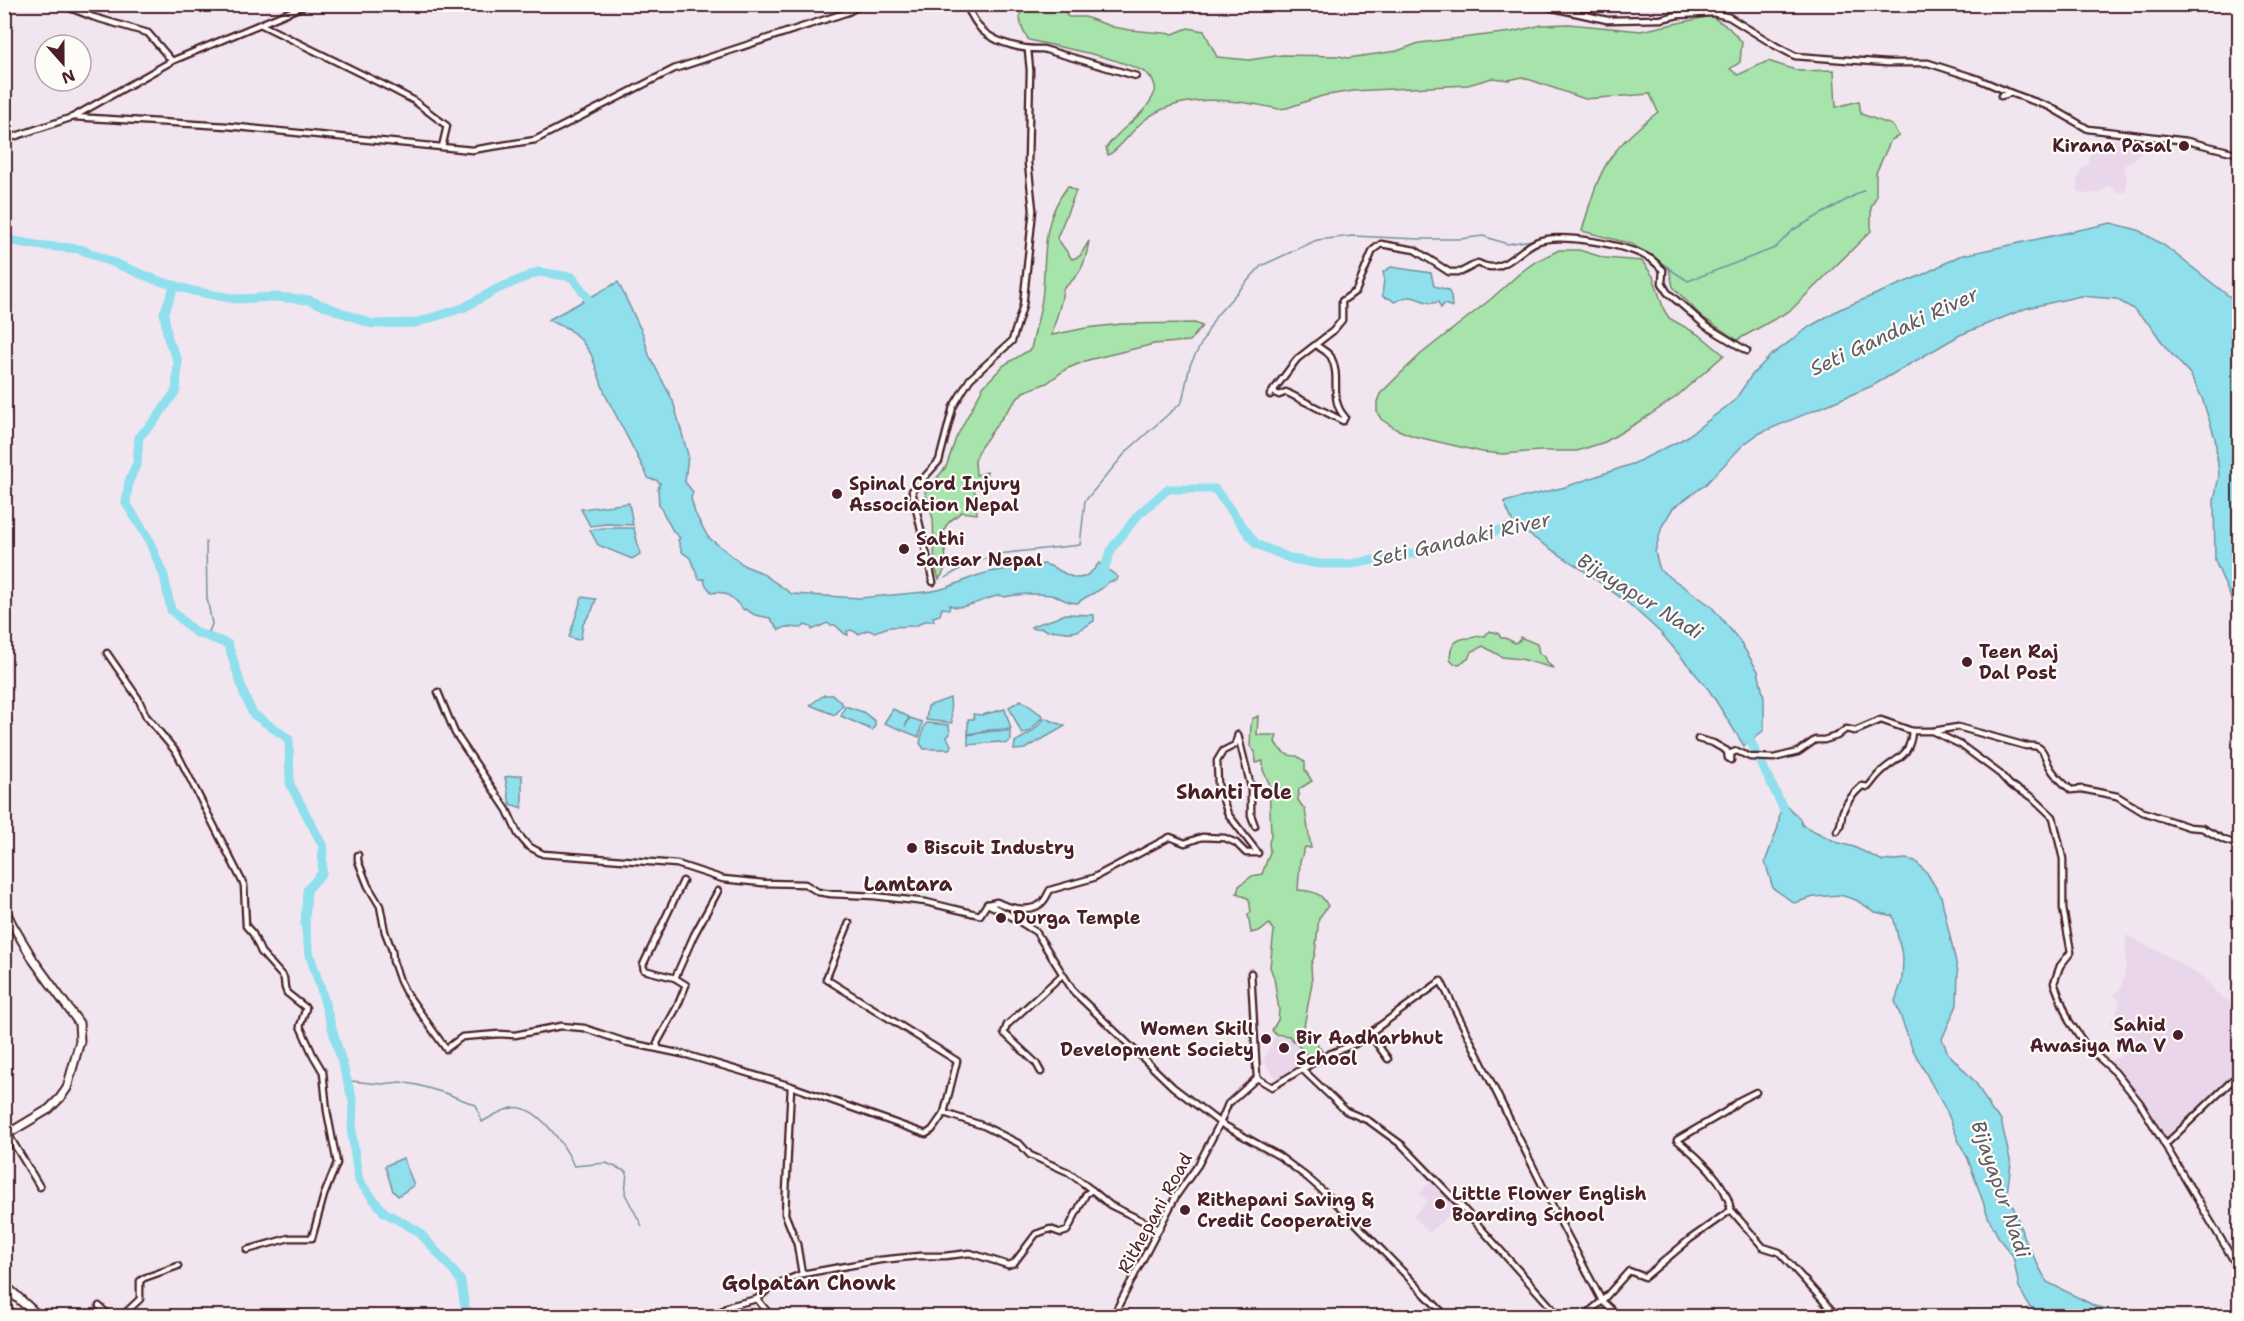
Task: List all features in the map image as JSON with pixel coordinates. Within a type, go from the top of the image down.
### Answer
[{"type":"highway","points":[[4,1285],[38,1317]]},
{"type":"main road","points":[[4,907],[34,961],[79,1023],[81,1041],[67,1088],[60,1098],[49,1109],[6,1135]]},
{"type":"street","points":[[60,4],[93,17],[148,33],[172,61]]},
{"type":"street","points":[[4,140],[73,117],[172,61],[308,4]]},
{"type":"street","points":[[73,117],[226,126],[472,150],[535,140],[674,69],[848,12],[862,4]]},
{"type":"street","points":[[965,4],[983,32],[1028,50],[1043,49],[1136,76]]},
{"type":"street","points":[[1534,4],[1607,20],[1661,19],[1678,15],[1713,13],[1729,17],[1795,56],[1876,63],[1928,63],[1978,79],[2050,107],[2088,129],[2187,141],[2240,154]]},
{"type":"street","points":[[262,25],[413,100],[447,126],[442,147]]},
{"type":"street","points":[[933,582],[912,491],[939,461],[953,407],[970,379],[1012,341],[1023,306],[1033,210],[1028,163],[1030,70],[1028,50]]},
{"type":"street","points":[[2001,96],[2011,93]]},
{"type":"street","points":[[1270,395],[1297,359],[1333,331],[1342,320],[1342,301],[1356,291],[1373,250],[1381,244],[1415,250],[1449,272],[1461,272],[1478,263],[1492,267],[1504,263],[1537,242],[1556,239],[1583,240],[1633,250],[1651,258],[1663,270],[1662,283],[1667,292],[1706,326],[1747,351]]},
{"type":"street","points":[[1274,389],[1279,395],[1286,392],[1342,421],[1345,417],[1338,410],[1336,371],[1330,355],[1316,345]]},
{"type":"street","points":[[107,653],[138,698],[146,716],[177,753],[221,837],[244,885],[246,926],[253,934],[261,952],[284,978],[287,993],[306,1008],[300,1026],[323,1072],[327,1111],[338,1163],[324,1195],[312,1238],[289,1238],[247,1250]]},
{"type":"street","points":[[438,692],[455,733],[507,810],[518,834],[528,846],[543,854],[676,864],[723,879],[805,884],[818,892],[926,902],[980,915],[987,904],[997,902],[1023,909],[1038,906],[1050,890],[1093,878],[1170,837],[1185,843],[1202,837],[1225,838],[1236,843],[1246,853],[1258,853],[1228,814],[1218,785],[1217,761],[1223,751],[1235,745],[1238,735],[1251,788],[1251,815],[1255,826]]},
{"type":"street","points":[[1698,739],[1727,751],[1728,758],[1731,760],[1731,753],[1737,751],[1750,757],[1765,759],[1798,752],[1815,740],[1832,738],[1846,729],[1855,731],[1881,720],[1912,731],[1958,727],[2026,746],[2036,745],[2042,749],[2049,768],[2071,790],[2082,789],[2117,796],[2144,812],[2189,827],[2202,828],[2224,840],[2240,844]]},
{"type":"street","points":[[1838,831],[1842,825],[1841,814],[1848,800],[1862,786],[1868,787],[1878,775],[1907,752],[1911,743],[1912,731]]},
{"type":"street","points":[[1932,731],[1961,745],[2000,774],[2010,785],[2032,797],[2053,817],[2063,859],[2063,909],[2071,952],[2060,966],[2054,983],[2062,1008],[2078,1036],[2115,1072],[2140,1103],[2240,1271]]},
{"type":"street","points":[[358,855],[358,861],[368,886],[380,906],[385,932],[400,981],[446,1049],[462,1037],[515,1035],[561,1026],[584,1028],[791,1086],[926,1134],[932,1130],[944,1113],[957,1061],[826,979],[849,923]]},
{"type":"street","points":[[658,1048],[657,1043],[686,985],[675,978],[644,970],[643,965],[683,881]]},
{"type":"street","points":[[675,978],[694,935],[718,891]]},
{"type":"street","points":[[987,904],[1036,932],[1062,975],[1086,1004],[1173,1087],[1220,1123],[1279,1156],[1308,1178],[1334,1201],[1446,1317]]},
{"type":"street","points":[[1251,973],[1257,1078],[1272,1087],[1329,1054],[1355,1044],[1441,981],[1602,1301],[1618,1317]]},
{"type":"street","points":[[1041,1072],[1036,1063],[1004,1033],[1007,1024],[1062,975]]},
{"type":"street","points":[[1369,1033],[1388,1059]]},
{"type":"street","points":[[1302,1070],[1346,1111],[1369,1120],[1402,1145],[1462,1206],[1559,1317]]},
{"type":"street","points":[[2165,1145],[2240,1073]]},
{"type":"street","name":"Rithepani Road","points":[[1113,1317],[1176,1196],[1198,1165],[1228,1104],[1257,1078]]},
{"type":"street","points":[[791,1086],[785,1214],[797,1245],[802,1274]]},
{"type":"street","points":[[1756,1092],[1677,1140],[1706,1166],[1729,1200],[1731,1210],[1763,1247],[1779,1252],[1837,1317]]},
{"type":"street","points":[[944,1113],[984,1126],[1020,1144],[1030,1155],[1068,1172],[1110,1205],[1159,1229]]},
{"type":"street","points":[[6,1135],[40,1186]]},
{"type":"street","points":[[720,1317],[720,1311],[729,1306],[757,1299],[772,1286],[802,1274],[880,1260],[970,1253],[1008,1265],[1014,1263],[1036,1234],[1050,1229],[1061,1233],[1067,1231],[1086,1194],[1092,1190]]},
{"type":"street","points":[[1584,1317],[1629,1271],[1646,1277],[1690,1239],[1731,1210]]},
{"type":"street","points":[[122,1317],[140,1299],[140,1281],[178,1266]]},
{"type":"street","points":[[757,1299],[771,1317]]},
{"type":"street","points":[[99,1306],[110,1317]]},
{"type":"shaded area","points":[[2115,139],[2139,143],[2142,151],[2135,160],[2123,166],[2127,177],[2126,192],[2116,192],[2109,185],[2099,193],[2084,194],[2078,191],[2077,180],[2082,168],[2089,164],[2089,155],[2096,150],[2097,143]]},
{"type":"shaded area","name":"Sahid Awasiya Ma V","points":[[2126,935],[2204,978],[2216,992],[2239,1009],[2239,1070],[2165,1140],[2145,1106],[2112,1064],[2112,1059],[2120,1057],[2122,1049],[2111,1022],[2120,1001],[2114,995],[2121,988],[2126,968]]},
{"type":"shaded area","name":"Bir Aadharbhut School","points":[[1275,1036],[1288,1037],[1309,1059],[1278,1080],[1263,1061]]},
{"type":"shaded area","name":"Little Flower English Boarding School","points":[[1432,1180],[1458,1207],[1429,1233],[1413,1215],[1428,1201],[1419,1194]]},
{"type":"green space","points":[[1021,5],[1070,5],[1066,15],[1069,17],[1085,17],[1113,27],[1130,30],[1173,34],[1188,28],[1204,31],[1217,57],[1249,60],[1282,55],[1348,58],[1397,51],[1419,43],[1512,32],[1542,25],[1569,24],[1641,31],[1711,16],[1728,27],[1742,42],[1740,62],[1730,69],[1738,75],[1768,61],[1799,71],[1834,70],[1836,107],[1859,101],[1861,114],[1892,125],[1899,136],[1891,140],[1876,173],[1876,197],[1871,208],[1871,231],[1791,310],[1737,340],[1701,316],[1673,287],[1669,268],[1632,244],[1582,231],[1606,165],[1627,139],[1658,112],[1650,94],[1585,99],[1522,77],[1509,80],[1492,78],[1468,85],[1353,91],[1322,96],[1279,109],[1244,102],[1207,100],[1189,102],[1155,113],[1141,123],[1120,146],[1108,155],[1106,148],[1151,101],[1155,92],[1153,81],[1146,73],[1121,62],[1029,40],[1021,23]]},
{"type":"green space","points":[[1068,186],[1076,191],[1057,238],[1072,259],[1080,256],[1089,241],[1081,268],[1074,279],[1063,289],[1052,335],[1121,324],[1195,323],[1202,326],[1190,341],[1154,344],[1088,360],[1066,369],[1047,383],[1023,392],[980,448],[975,461],[976,475],[987,472],[982,487],[974,485],[977,514],[961,512],[946,526],[944,539],[946,559],[939,579],[935,567],[933,519],[925,492],[946,467],[956,438],[983,387],[1004,365],[1031,349],[1041,304],[1049,223]]},
{"type":"green space","points":[[1559,250],[1579,250],[1605,258],[1642,261],[1653,276],[1664,310],[1669,318],[1701,336],[1724,355],[1676,397],[1645,418],[1605,442],[1577,451],[1503,454],[1482,452],[1413,436],[1381,419],[1377,412],[1380,394],[1421,354],[1520,273],[1535,262]]},
{"type":"green space","points":[[1489,631],[1498,633],[1501,638],[1515,643],[1520,640],[1520,637],[1537,644],[1539,653],[1553,668],[1521,659],[1502,657],[1483,646],[1471,652],[1468,659],[1459,664],[1454,664],[1450,660],[1454,643],[1465,638],[1485,636]]},
{"type":"green space","points":[[1258,716],[1257,735],[1277,735],[1275,742],[1279,748],[1284,753],[1297,756],[1305,762],[1305,770],[1312,781],[1299,789],[1298,800],[1305,810],[1311,848],[1305,847],[1300,862],[1298,890],[1316,893],[1328,906],[1319,918],[1315,954],[1311,965],[1312,983],[1303,1032],[1309,1040],[1314,1039],[1322,1051],[1310,1058],[1289,1036],[1275,1034],[1272,1030],[1278,1020],[1279,1010],[1270,967],[1274,931],[1269,924],[1262,930],[1251,933],[1248,914],[1251,912],[1249,899],[1237,893],[1239,886],[1252,876],[1262,874],[1270,852],[1269,783],[1263,770],[1263,761],[1256,763],[1255,752],[1250,746],[1252,719]]},
{"type":"water","points":[[2111,223],[2138,230],[2165,246],[2239,304],[2239,614],[2215,561],[2214,501],[2219,475],[2215,438],[2202,398],[2190,374],[2166,348],[2151,326],[2132,308],[2116,299],[2081,296],[2027,308],[1960,335],[1872,386],[1758,434],[1743,445],[1705,485],[1673,508],[1662,526],[1655,552],[1660,570],[1711,606],[1739,640],[1758,671],[1764,698],[1764,730],[1744,746],[1709,690],[1661,633],[1629,604],[1577,566],[1514,525],[1504,502],[1565,487],[1635,463],[1685,438],[1735,400],[1751,376],[1769,357],[1809,327],[1838,310],[1922,275],[1959,256]]},
{"type":"water","points":[[1391,267],[1431,273],[1434,286],[1448,290],[1452,307],[1444,304],[1441,308],[1438,302],[1430,303],[1412,297],[1394,302],[1383,297],[1383,272]]},
{"type":"water","points":[[618,282],[643,334],[649,355],[673,401],[688,455],[685,482],[693,492],[691,498],[695,513],[708,537],[745,566],[760,572],[792,594],[860,598],[932,591],[987,573],[1044,564],[1077,578],[1084,577],[1099,563],[1118,577],[1117,580],[1108,582],[1078,603],[1045,594],[1004,597],[1000,595],[967,606],[950,605],[949,609],[942,608],[940,615],[933,617],[934,621],[924,621],[916,626],[889,627],[874,632],[867,630],[859,634],[851,630],[847,631],[848,635],[835,625],[827,623],[812,630],[811,627],[805,625],[801,628],[786,627],[779,630],[770,618],[744,610],[726,594],[712,593],[704,579],[699,579],[690,558],[682,552],[678,540],[680,538],[673,531],[659,505],[660,483],[649,479],[606,396],[591,354],[569,329],[548,320]]},
{"type":"water","points":[[629,503],[633,525],[590,526],[581,509]]},
{"type":"water","points":[[634,528],[640,554],[632,559],[598,545],[590,530]]},
{"type":"water","points":[[582,597],[596,599],[592,611],[583,624],[581,638],[577,640],[569,637]]},
{"type":"water","points":[[1065,614],[1094,615],[1094,621],[1075,632],[1047,631],[1031,627],[1056,618]]},
{"type":"water","points":[[824,695],[833,695],[843,704],[835,715],[810,705]]},
{"type":"water","points":[[950,698],[952,723],[926,720],[928,706]]},
{"type":"water","points":[[1021,700],[1043,716],[1030,731],[1022,734],[1009,707]]},
{"type":"water","points":[[845,706],[863,712],[875,721],[872,730],[841,716]]},
{"type":"water","points":[[893,709],[909,717],[905,727],[910,718],[922,722],[919,737],[884,723]]},
{"type":"water","points":[[1005,709],[1011,729],[968,734],[968,719],[974,719],[973,714],[982,715]]},
{"type":"water","points":[[1045,718],[1065,726],[1025,749],[1014,750],[1015,742],[1032,732]]},
{"type":"water","points":[[927,723],[949,725],[950,734],[947,737],[951,745],[950,749],[924,749],[920,743],[924,726]]},
{"type":"water","points":[[1010,731],[1011,740],[1006,744],[999,742],[968,745],[968,735]]},
{"type":"water","points":[[522,775],[522,808],[510,804],[505,777]]},
{"type":"water","points":[[1788,807],[1800,819],[1802,825],[1836,842],[1854,847],[1883,861],[1906,859],[1915,861],[1927,873],[1941,896],[1958,972],[1957,1005],[1942,1039],[1948,1053],[1976,1083],[1992,1111],[2001,1120],[2011,1164],[2007,1193],[2023,1236],[2047,1282],[2095,1306],[2133,1316],[2049,1316],[2029,1306],[2019,1287],[2013,1256],[2000,1240],[1989,1219],[1968,1159],[1947,1112],[1912,1048],[1895,1001],[1902,981],[1903,959],[1893,916],[1875,912],[1856,900],[1840,895],[1814,897],[1794,903],[1773,888],[1765,862],[1778,827],[1780,812]]},
{"type":"water","points":[[403,1158],[414,1185],[398,1196],[393,1191],[385,1166]]},
{"type":"waterway","points":[[1651,257],[1688,281],[1775,248],[1793,230],[1864,190]]},
{"type":"waterway","points":[[945,578],[965,566],[998,554],[1080,545],[1085,501],[1127,451],[1182,402],[1190,365],[1216,316],[1261,266],[1317,240],[1353,236],[1418,239],[1460,239],[1483,236],[1507,244],[1538,239]]},
{"type":"waterway","name":"Seti Gandaki River","points":[[4,239],[80,249],[156,280],[193,291],[236,299],[277,297],[309,300],[372,324],[415,323],[463,308],[497,289],[538,272],[572,277],[595,308]]},
{"type":"waterway","points":[[175,285],[164,313],[168,339],[178,361],[176,391],[156,419],[139,437],[137,463],[129,481],[126,503],[148,538],[164,576],[171,610],[195,632],[228,644],[253,714],[289,739],[290,784],[323,846],[322,873],[307,890],[305,924],[309,953],[353,1101],[352,1136],[359,1181],[384,1212],[418,1231],[446,1262],[461,1281],[465,1308],[474,1316]]},
{"type":"waterway","name":"Seti Gandaki River","points":[[1101,578],[1112,548],[1138,515],[1168,489],[1215,489],[1256,544],[1292,559],[1319,564],[1351,564],[1417,553],[1524,523]]},
{"type":"waterway","points":[[206,542],[207,598],[212,624],[207,637]]},
{"type":"waterway","name":"Bijayapur Nadi","points":[[1748,729],[1750,740],[1789,820]]},
{"type":"waterway","points":[[343,1068],[351,1081],[381,1084],[401,1082],[417,1085],[476,1105],[482,1122],[512,1108],[522,1108],[531,1112],[557,1138],[574,1166],[606,1163],[627,1172],[625,1194],[642,1226]]},
{"type":"place","name":"Kirana Pasal","points":[[2184,146]]},
{"type":"place","name":"Spinal Cord Injury Association Nepal","points":[[837,494]]},
{"type":"place","name":"Sathi Sansar Nepal","points":[[904,549]]},
{"type":"place","name":"Teen Raj Dal Post","points":[[1967,662]]},
{"type":"place","name":"Biscuit Industry","points":[[912,848]]},
{"type":"place","name":"Durga Temple","points":[[1001,918]]},
{"type":"place","name":"Sahid Awasiya Ma V","points":[[2178,1035]]},
{"type":"place","name":"Women Skill Development Society","points":[[1266,1039]]},
{"type":"place","name":"Bir Aadharbhut School","points":[[1284,1048]]},
{"type":"place","name":"Little Flower English Boarding School","points":[[1440,1204]]},
{"type":"place","name":"Rithepani Saving & Credit Cooperative","points":[[1185,1210]]},
{"type":"district","name":"Shanti Tole","points":[[1234,792]]},
{"type":"district","name":"Lamtara","points":[[908,884]]},
{"type":"district","name":"Golpatan Chowk","points":[[809,1283]]}]
